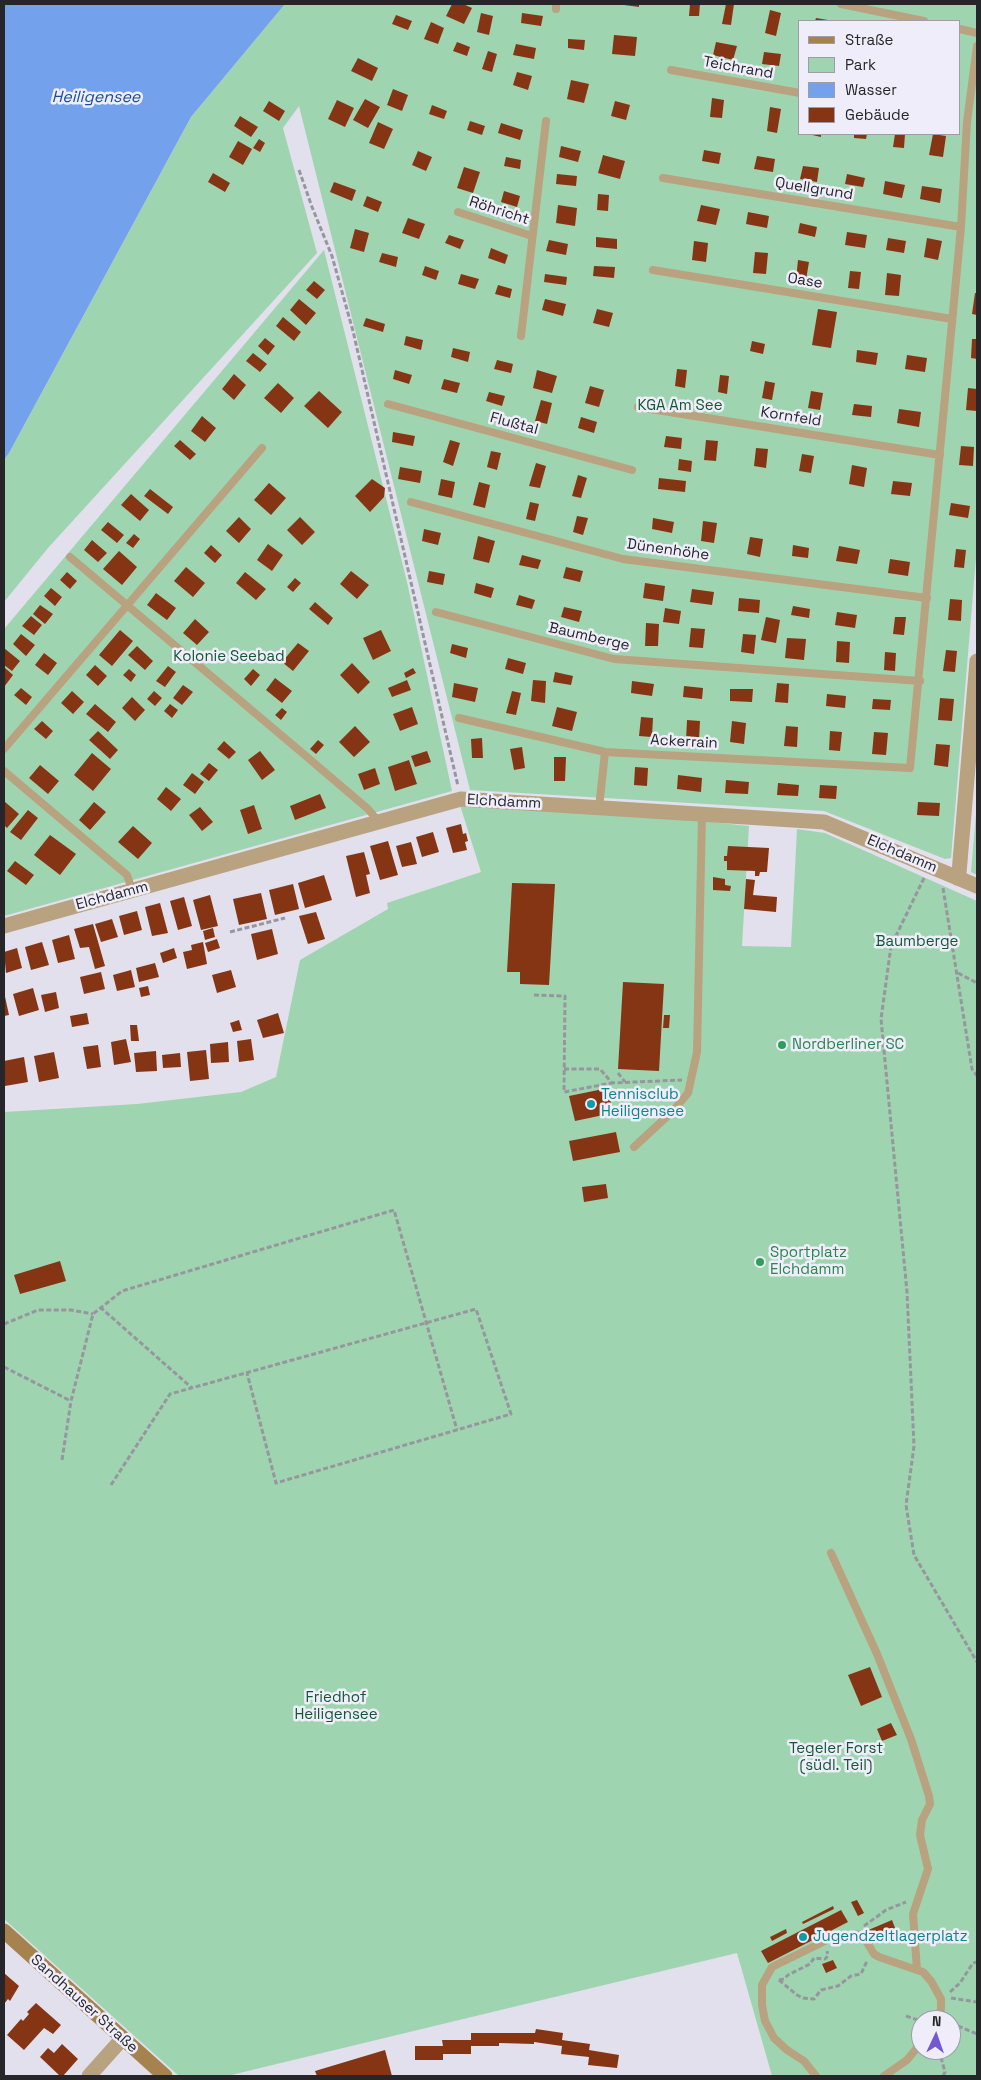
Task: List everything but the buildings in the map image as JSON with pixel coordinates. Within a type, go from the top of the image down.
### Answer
[{"type":"main road","name":"Sandhauser Straße","points":[[4,1931],[165,2076]]},
{"type":"street","points":[[956,878],[977,662]]},
{"type":"street","name":"Elchdamm","points":[[4,926],[461,799],[824,822],[977,886]]},
{"type":"street","points":[[89,2076],[122,2039]]},
{"type":"lane","points":[[841,4],[919,20]]},
{"type":"lane","points":[[961,29],[977,33]]},
{"type":"lane","points":[[920,682],[961,227],[964,122],[977,46]]},
{"type":"lane","name":"Teichrand","points":[[671,70],[798,93]]},
{"type":"lane","points":[[521,336],[546,121]]},
{"type":"lane","name":"Quellgrund","points":[[663,178],[961,227]]},
{"type":"lane","name":"Röhricht","points":[[458,212],[532,236]]},
{"type":"lane","name":"Oase","points":[[653,270],[952,319]]},
{"type":"lane","name":"Flußtal","points":[[388,404],[632,470]]},
{"type":"lane","name":"Kornfeld","points":[[638,406],[940,455]]},
{"type":"lane","points":[[4,749],[262,448]]},
{"type":"lane","name":"Dünenhöhe","points":[[411,502],[623,559],[927,598]]},
{"type":"lane","points":[[70,558],[368,809],[379,822]]},
{"type":"lane","name":"Baumberge","points":[[436,612],[614,659],[920,682]]},
{"type":"lane","name":"Ackerrain","points":[[459,718],[605,752],[910,768],[920,682]]},
{"type":"lane","points":[[599,808],[605,752]]},
{"type":"lane","points":[[4,771],[127,875],[132,890]]},
{"type":"lane","points":[[634,1147],[673,1111],[688,1093],[697,1052],[702,815]]},
{"type":"lane","points":[[831,1553],[878,1654],[911,1739],[929,1796],[930,1804],[922,1820],[920,1835],[928,1869],[913,1914],[917,1970]]},
{"type":"lane","points":[[816,2076],[804,2061],[787,2050],[774,2038],[768,2029],[763,2013],[762,1985],[767,1974],[777,1963],[829,1939],[844,1939],[857,1934],[863,1936],[874,1954],[879,1957],[924,1972],[941,1999],[941,2010]]},
{"type":"lane","points":[[884,2076],[911,2055]]},
{"type":"path","points":[[299,170],[332,256],[353,331],[461,799]]},
{"type":"path","points":[[935,868],[957,973],[972,1069],[977,1076]]},
{"type":"path","points":[[935,868],[892,946],[881,1019],[907,1292],[914,1446],[906,1505],[914,1554],[977,1662]]},
{"type":"path","points":[[230,932],[285,918]]},
{"type":"path","points":[[957,973],[977,983]]},
{"type":"path","points":[[534,995],[565,996],[564,1092],[612,1084],[691,1079]]},
{"type":"path","points":[[564,1069],[600,1070],[612,1084]]},
{"type":"path","points":[[618,1073],[625,1083]]},
{"type":"path","points":[[62,1460],[71,1401],[93,1314],[100,1307],[122,1291],[394,1210],[457,1430]]},
{"type":"path","points":[[100,1307],[192,1389]]},
{"type":"path","points":[[111,1485],[170,1394],[476,1309],[511,1414],[276,1483],[247,1373]]},
{"type":"path","points":[[4,1324],[38,1310],[71,1310],[93,1314]]},
{"type":"path","points":[[4,1367],[71,1401]]},
{"type":"path","points":[[857,1934],[865,1924],[886,1910],[918,1898]]},
{"type":"path","points":[[779,1980],[797,1995],[803,1998],[814,1999],[821,1990],[838,1986],[851,1976],[861,1974],[874,1954]]},
{"type":"path","points":[[977,1962],[973,1964],[960,1983],[946,1997],[977,2002]]},
{"type":"path","points":[[906,2016],[911,2018]]},
{"type":"path","points":[[961,2027],[977,2034]]},
{"type":"path","points":[[941,2060],[945,2072],[943,2076]]},
{"type":"green space","name":"KGA Am See","points":[[285,4],[977,4],[977,546],[951,858],[945,859],[824,811],[470,790],[299,106],[283,128],[317,253],[48,548],[4,602],[4,460],[191,117]]},
{"type":"green space","name":"Kolonie Seebad","points":[[324,250],[407,582],[452,791],[4,916],[4,629]]},
{"type":"green space","points":[[977,802],[977,875],[971,872]]},
{"type":"green space","points":[[460,805],[702,821],[749,826],[742,946],[791,947],[797,829],[825,833],[977,901],[977,2076],[772,2076],[737,1953],[227,2076],[179,2076],[4,1919],[4,1112],[137,1104],[241,1092],[276,1077],[300,960],[388,909],[387,903],[481,872]]},
{"type":"water","name":"Heiligensee","points":[[4,4],[285,4],[191,117],[4,460]]},
{"type":"place","name":"Nordberliner SC","points":[[782,1045]]},
{"type":"place","name":"Tennisclub Heiligensee","points":[[591,1104]]},
{"type":"place","name":"Sportplatz Elchdamm","points":[[760,1262]]},
{"type":"place","name":"Jugendzeltlagerplatz","points":[[803,1937]]},
{"type":"park label","name":"Friedhof Heiligensee","points":[[336,1706]]},
{"type":"park label","name":"Tegeler Forst (südl. Teil)","points":[[836,1758]]}]
